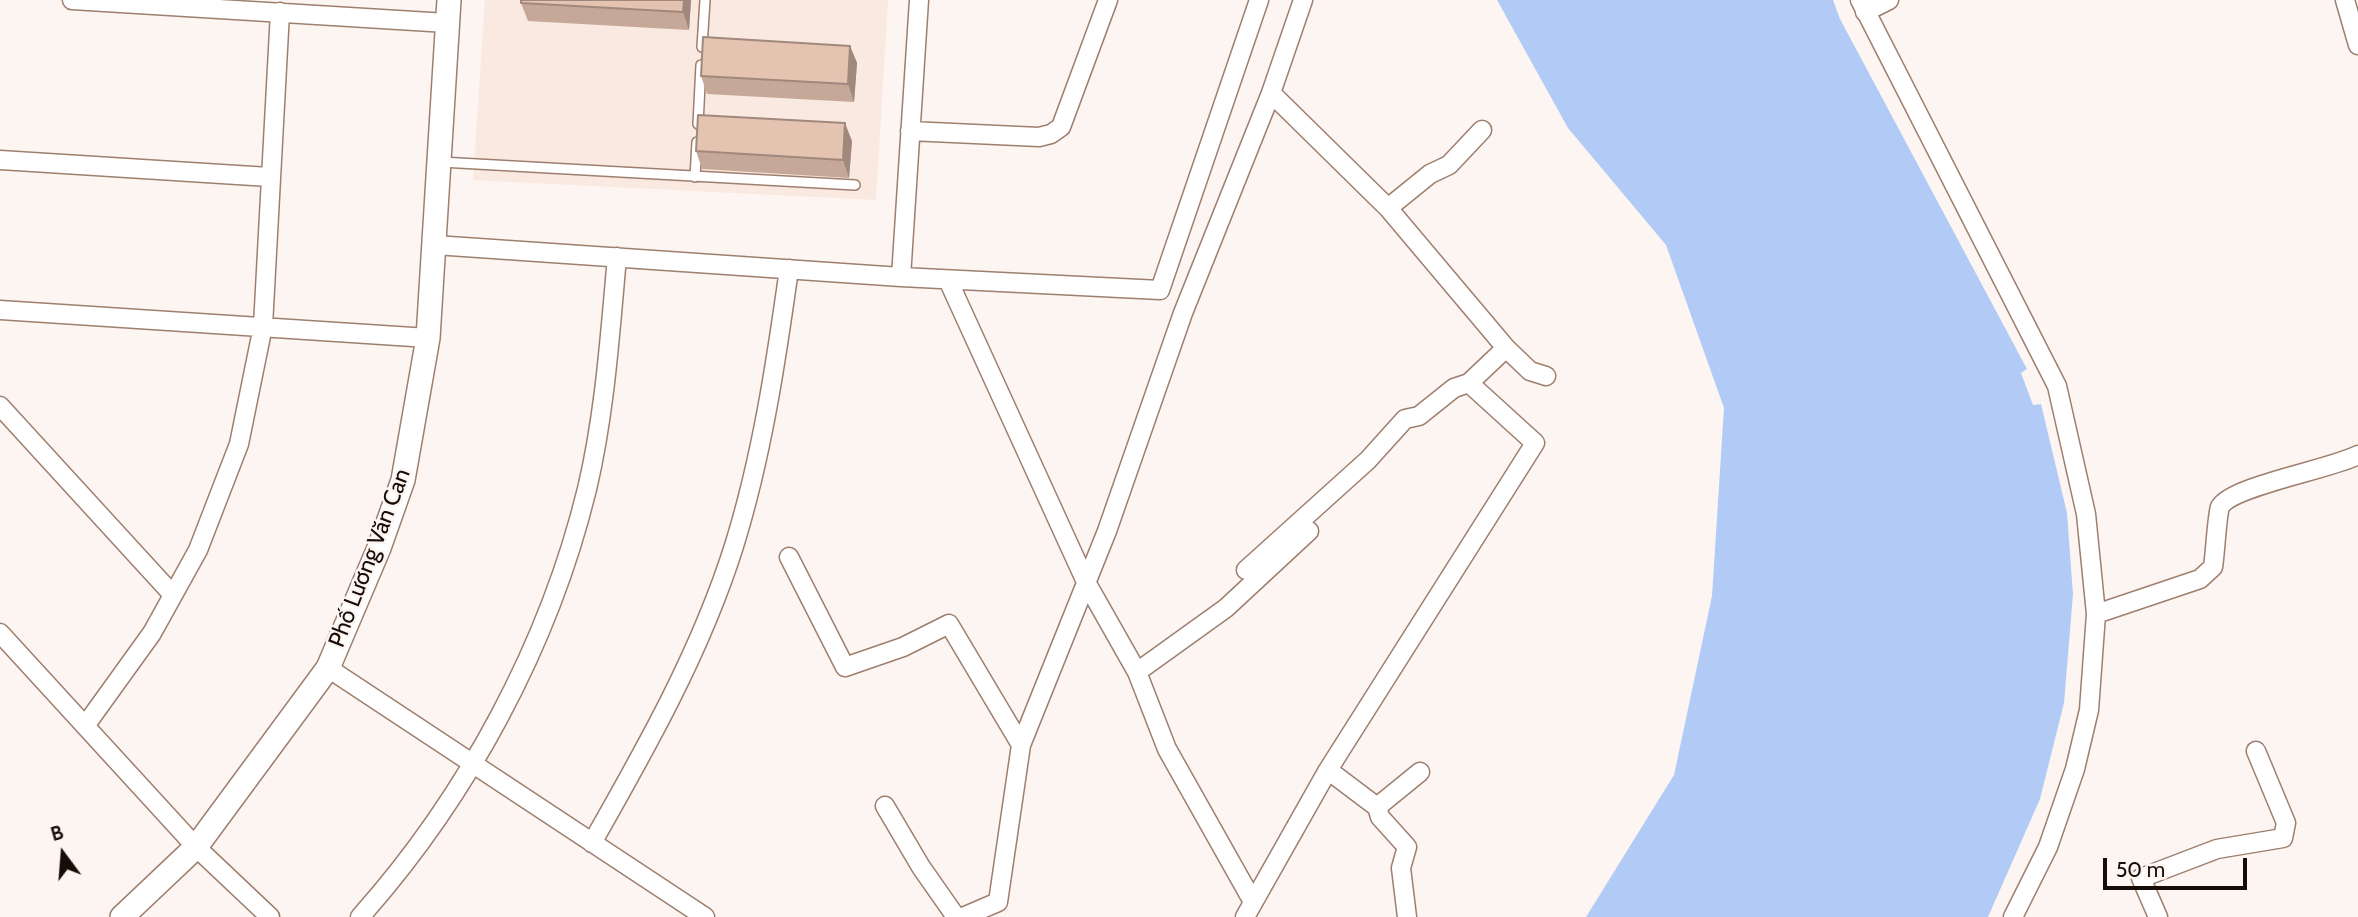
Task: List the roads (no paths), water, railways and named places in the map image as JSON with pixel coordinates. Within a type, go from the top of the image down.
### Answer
[{"type":"street","points":[[72,0],[447,23]]},
{"type":"street","name":"Phố Lương Văn Can","points":[[122,917],[196,847],[328,668],[374,561],[403,480],[428,338],[449,0]]},
{"type":"street","points":[[901,277],[919,0]]},
{"type":"street","points":[[911,131],[1039,137],[1051,134],[1061,127],[1108,0]]},
{"type":"street","points":[[1160,290],[1259,0]]},
{"type":"street","points":[[963,917],[998,901],[1021,745],[1086,582],[1183,313],[1271,93],[1303,0]]},
{"type":"street","points":[[1889,0],[1863,6],[2057,386],[2086,514],[2096,614],[2089,710],[2074,769],[2048,847],[2012,917]]},
{"type":"street","points":[[2345,0],[2358,45]]},
{"type":"street","points":[[85,726],[152,633],[198,550],[239,444],[263,326],[280,12]]},
{"type":"street","points":[[1271,93],[1388,208],[1506,348],[1530,371],[1546,376]]},
{"type":"street","points":[[1388,208],[1430,174],[1449,164],[1482,130]]},
{"type":"street","points":[[0,160],[269,177]]},
{"type":"street","points":[[435,245],[948,280],[1160,290],[1183,313]]},
{"type":"street","points":[[360,917],[393,880],[472,764],[523,670],[565,566],[587,487],[608,361],[617,257]]},
{"type":"street","points":[[592,843],[694,652],[734,546],[772,380],[789,269]]},
{"type":"street","points":[[948,280],[1086,582],[1137,673],[1167,749],[1249,909]]},
{"type":"street","points":[[0,310],[428,338]]},
{"type":"street","points":[[1246,570],[1368,460],[1405,419],[1419,416],[1454,388],[1469,383],[1506,348]]},
{"type":"street","points":[[1249,909],[1328,770],[1535,443],[1469,383]]},
{"type":"street","points":[[0,406],[173,595]]},
{"type":"street","points":[[2096,614],[2200,579],[2213,567],[2220,508],[2229,499],[2267,483],[2343,463],[2358,456]]},
{"type":"street","points":[[1137,673],[1226,608],[1309,531]]},
{"type":"street","points":[[789,557],[845,667],[903,647],[949,624],[1021,745]]},
{"type":"street","points":[[0,633],[196,847],[270,917]]},
{"type":"street","points":[[328,668],[705,917]]},
{"type":"street","points":[[2158,917],[2141,878],[2217,849],[2283,838],[2287,823],[2256,751]]},
{"type":"street","points":[[1328,770],[1377,807],[1380,817],[1407,847],[1401,868],[1407,917]]},
{"type":"street","points":[[1377,807],[1420,772]]},
{"type":"street","points":[[885,806],[921,867],[956,917]]},
{"type":"lane","points":[[695,177],[705,0]]},
{"type":"lane","points":[[440,162],[855,185]]},
{"type":"water","points":[[1497,0],[1833,0],[1840,19],[2027,369],[2021,373],[2033,405],[2041,404],[2067,513],[2073,594],[2064,703],[2040,799],[1988,917],[1586,917],[1674,775],[1712,596],[1724,408],[1666,245],[1568,128]]}]
